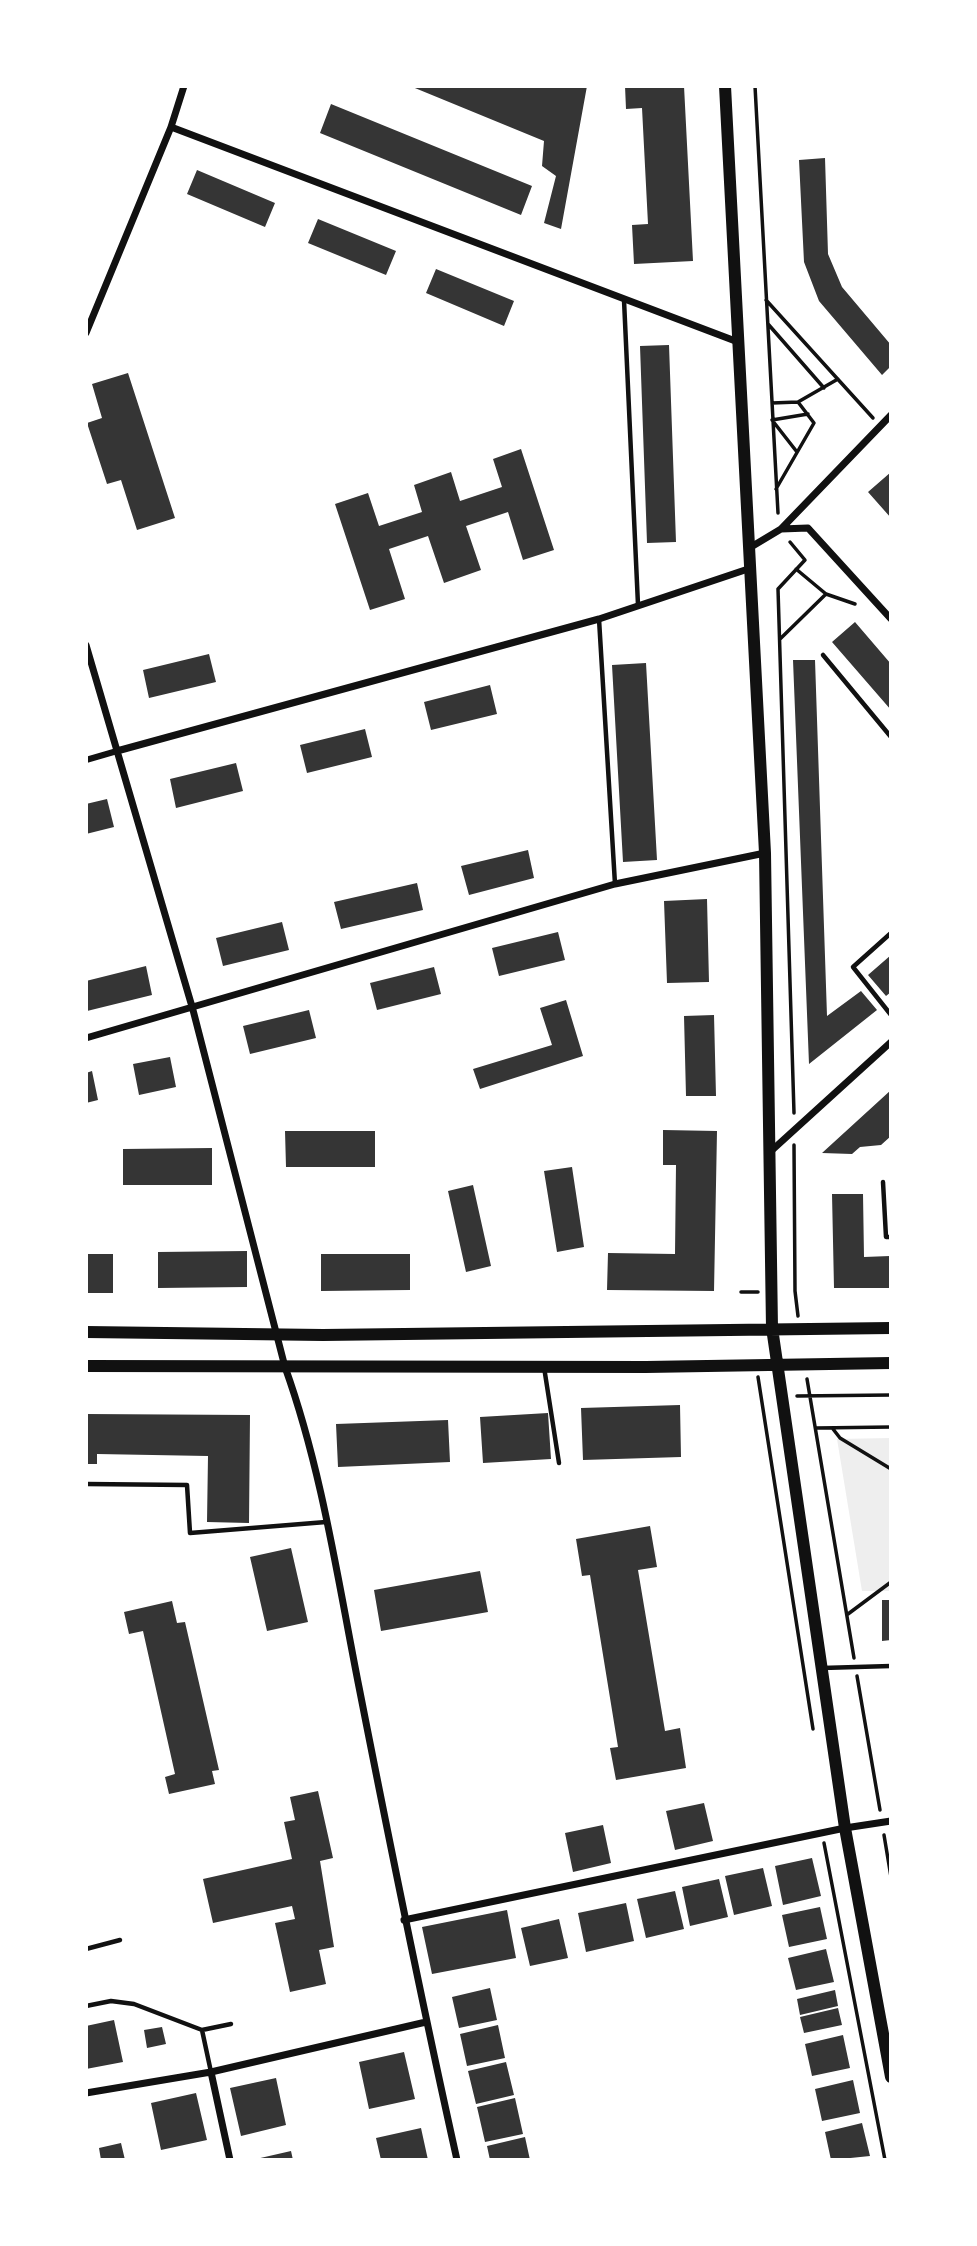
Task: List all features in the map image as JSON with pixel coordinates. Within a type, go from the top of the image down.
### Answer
[{"type":"main road","points":[[725,86],[765,853],[772,1328],[845,1828],[891,2077]]},
{"type":"main road","points":[[86,1332],[277,1334],[891,1328]]},
{"type":"main road","points":[[86,1366],[891,1363]]},
{"type":"street","points":[[86,333],[171,127],[184,86]]},
{"type":"street","points":[[171,127],[738,342]]},
{"type":"street","points":[[751,547],[781,529],[891,415]]},
{"type":"street","points":[[781,529],[808,528],[891,619]]},
{"type":"street","points":[[86,760],[599,619],[752,568]]},
{"type":"street","points":[[86,645],[192,1010],[285,1367],[297,1399],[326,1522],[404,1920],[457,2160]]},
{"type":"street","points":[[86,1038],[192,1010],[615,884],[765,853]]},
{"type":"street","points":[[769,1153],[891,1042]]},
{"type":"street","points":[[404,1920],[829,1831],[891,1821]]},
{"type":"street","points":[[86,2092],[211,2072],[426,2022]]},
{"type":"street","points":[[211,2072],[230,2160]]},
{"type":"lane","points":[[624,300],[638,605]]},
{"type":"lane","points":[[599,619],[615,884]]},
{"type":"lane","points":[[823,655],[891,737]]},
{"type":"lane","points":[[891,933],[853,967],[891,1015]]},
{"type":"lane","points":[[883,1182],[886,1237],[891,1237]]},
{"type":"lane","points":[[544,1366],[559,1463]]},
{"type":"lane","points":[[86,1484],[187,1485],[190,1534],[326,1522]]},
{"type":"lane","points":[[821,1668],[891,1667]]},
{"type":"lane","points":[[86,1948],[120,1940]]},
{"type":"lane","points":[[86,2006],[111,2001],[134,2004],[202,2029],[231,2024]]},
{"type":"lane","points":[[202,2029],[211,2072]]},
{"type":"path","points":[[755,86],[775,491],[781,529],[805,560],[778,589],[794,1130],[795,1291]]},
{"type":"path","points":[[765,300],[880,425]]},
{"type":"path","points":[[767,323],[824,388]]},
{"type":"path","points":[[771,404],[798,402],[838,379]]},
{"type":"path","points":[[775,491],[814,423],[798,402]]},
{"type":"path","points":[[772,420],[807,414]]},
{"type":"path","points":[[772,420],[797,452]]},
{"type":"path","points":[[796,569],[826,594],[855,604]]},
{"type":"path","points":[[779,639],[826,594]]},
{"type":"path","points":[[755,1363],[814,1734]]},
{"type":"path","points":[[781,1396],[891,1395]]},
{"type":"path","points":[[810,1396],[891,1877]]},
{"type":"path","points":[[815,1427],[891,1427]]},
{"type":"path","points":[[832,1427],[840,1438],[891,1469]]},
{"type":"path","points":[[847,1615],[891,1582]]},
{"type":"path","points":[[829,1831],[823,1844],[885,2160]]},
{"type":"shaded area","points":[[891,1438],[891,1591],[862,1591],[837,1439]]},
{"type":"building","points":[[410,86],[587,86],[561,229],[544,223],[556,176],[542,166],[544,141]]},
{"type":"building","points":[[625,86],[684,86],[693,261],[634,264],[632,225],[648,224],[642,108],[626,109]]},
{"type":"building","points":[[331,104],[532,186],[521,215],[320,133]]},
{"type":"building","points":[[825,158],[828,254],[842,287],[891,345],[891,366],[882,375],[819,301],[804,262],[799,160]]},
{"type":"building","points":[[197,170],[275,203],[265,227],[187,194]]},
{"type":"building","points":[[318,219],[396,251],[386,275],[308,243]]},
{"type":"building","points":[[436,269],[514,301],[504,326],[426,293]]},
{"type":"building","points":[[669,345],[676,542],[647,543],[640,346]]},
{"type":"building","points":[[128,373],[175,518],[137,530],[121,480],[107,484],[87,423],[102,418],[92,384]]},
{"type":"building","points":[[521,449],[554,550],[523,560],[508,512],[466,526],[481,570],[444,583],[428,536],[389,549],[405,599],[370,610],[335,504],[368,493],[379,526],[422,512],[414,485],[451,472],[460,501],[502,487],[493,459]]},
{"type":"building","points":[[891,472],[891,518],[868,492]]},
{"type":"building","points":[[855,622],[891,664],[891,710],[832,642]]},
{"type":"building","points":[[209,654],[216,682],[149,698],[143,670]]},
{"type":"building","points":[[793,660],[815,660],[827,1016],[861,991],[877,1010],[809,1064]]},
{"type":"building","points":[[646,663],[657,860],[623,862],[612,665]]},
{"type":"building","points":[[490,685],[497,714],[431,730],[424,702]]},
{"type":"building","points":[[365,729],[372,757],[307,773],[300,745]]},
{"type":"building","points":[[236,763],[243,791],[176,808],[170,779]]},
{"type":"building","points":[[107,799],[114,827],[86,834],[86,804]]},
{"type":"building","points":[[528,850],[534,878],[469,895],[461,866]]},
{"type":"building","points":[[417,883],[423,910],[341,929],[334,902]]},
{"type":"building","points":[[707,899],[709,982],[667,983],[664,901]]},
{"type":"building","points":[[282,922],[289,950],[223,966],[216,938]]},
{"type":"building","points":[[558,932],[565,960],[499,976],[492,948]]},
{"type":"building","points":[[891,955],[891,992],[886,996],[868,975]]},
{"type":"building","points":[[146,966],[152,995],[87,1011],[86,981]]},
{"type":"building","points":[[434,967],[441,994],[377,1010],[370,983]]},
{"type":"building","points":[[566,1000],[583,1056],[480,1089],[473,1069],[552,1045],[540,1008]]},
{"type":"building","points":[[309,1010],[316,1038],[250,1054],[243,1026]]},
{"type":"building","points":[[714,1015],[716,1096],[686,1096],[684,1016]]},
{"type":"building","points":[[170,1057],[176,1087],[139,1095],[133,1064]]},
{"type":"building","points":[[92,1071],[98,1100],[86,1103],[86,1073]]},
{"type":"building","points":[[891,1090],[891,1136],[881,1145],[860,1147],[852,1154],[822,1153]]},
{"type":"building","points":[[663,1130],[717,1131],[714,1291],[607,1290],[608,1253],[675,1254],[676,1165],[663,1165]]},
{"type":"building","points":[[285,1131],[375,1131],[375,1167],[286,1167]]},
{"type":"building","points":[[212,1148],[212,1185],[123,1185],[123,1149]]},
{"type":"building","points":[[572,1167],[584,1247],[557,1252],[544,1171]]},
{"type":"building","points":[[473,1185],[491,1266],[466,1272],[448,1191]]},
{"type":"building","points":[[832,1194],[863,1194],[864,1257],[890,1256],[890,1288],[834,1288]]},
{"type":"building","points":[[247,1251],[247,1287],[158,1288],[158,1252]]},
{"type":"building","points":[[86,1254],[113,1254],[113,1293],[86,1293]]},
{"type":"building","points":[[321,1254],[410,1254],[410,1290],[321,1291]]},
{"type":"building","points":[[680,1405],[681,1457],[583,1460],[581,1408]]},
{"type":"building","points":[[548,1413],[551,1459],[483,1463],[480,1417]]},
{"type":"building","points":[[86,1414],[250,1415],[249,1523],[207,1522],[208,1456],[97,1454],[97,1464],[86,1464]]},
{"type":"building","points":[[448,1420],[450,1462],[338,1467],[336,1424]]},
{"type":"building","points":[[650,1526],[657,1567],[638,1570],[665,1731],[680,1728],[686,1768],[616,1780],[610,1748],[618,1747],[590,1575],[582,1576],[576,1539]]},
{"type":"building","points":[[291,1548],[308,1622],[267,1631],[250,1557]]},
{"type":"building","points":[[480,1571],[488,1612],[381,1631],[374,1590]]},
{"type":"building","points":[[882,1600],[891,1600],[891,1640],[882,1641]]},
{"type":"building","points":[[172,1601],[177,1623],[185,1622],[219,1770],[212,1771],[215,1784],[169,1794],[165,1777],[175,1774],[143,1631],[129,1634],[124,1612]]},
{"type":"building","points":[[318,1791],[333,1858],[320,1861],[334,1947],[319,1950],[326,1984],[290,1992],[275,1923],[295,1919],[292,1906],[213,1923],[203,1879],[292,1859],[284,1822],[295,1820],[290,1797]]},
{"type":"building","points":[[704,1803],[713,1841],[675,1850],[666,1811]]},
{"type":"building","points":[[603,1825],[611,1863],[573,1872],[565,1833]]},
{"type":"building","points":[[812,1858],[821,1896],[783,1905],[775,1866]]},
{"type":"building","points":[[763,1868],[772,1906],[734,1915],[725,1876]]},
{"type":"building","points":[[719,1879],[728,1917],[690,1926],[682,1887]]},
{"type":"building","points":[[675,1891],[684,1929],[646,1938],[637,1899]]},
{"type":"building","points":[[626,1903],[634,1941],[586,1952],[578,1913]]},
{"type":"building","points":[[820,1907],[827,1939],[789,1947],[782,1915]]},
{"type":"building","points":[[507,1910],[516,1958],[432,1974],[422,1927]]},
{"type":"building","points":[[559,1919],[568,1958],[530,1966],[521,1928]]},
{"type":"building","points":[[826,1949],[834,1982],[796,1990],[788,1958]]},
{"type":"building","points":[[490,1988],[497,2020],[459,2028],[452,1997]]},
{"type":"building","points":[[835,1990],[838,2006],[800,2015],[797,1999]]},
{"type":"building","points":[[838,2008],[842,2025],[804,2033],[800,2017]]},
{"type":"building","points":[[114,2020],[123,2062],[86,2069],[86,2026]]},
{"type":"building","points":[[498,2025],[505,2058],[467,2066],[460,2034]]},
{"type":"building","points":[[162,2027],[166,2044],[147,2048],[144,2030]]},
{"type":"building","points":[[843,2035],[850,2068],[812,2076],[805,2044]]},
{"type":"building","points":[[404,2052],[415,2099],[369,2109],[359,2062]]},
{"type":"building","points":[[506,2062],[514,2095],[476,2104],[468,2071]]},
{"type":"building","points":[[276,2078],[286,2125],[241,2136],[230,2088]]},
{"type":"building","points":[[853,2080],[860,2113],[822,2121],[815,2089]]},
{"type":"building","points":[[196,2093],[207,2140],[161,2150],[151,2103]]},
{"type":"building","points":[[515,2098],[523,2134],[485,2142],[477,2107]]},
{"type":"building","points":[[862,2123],[870,2156],[831,2160],[825,2132]]},
{"type":"building","points":[[421,2128],[428,2160],[381,2160],[376,2138]]},
{"type":"building","points":[[525,2137],[530,2160],[490,2160],[487,2146]]},
{"type":"building","points":[[121,2143],[125,2160],[101,2160],[99,2148]]},
{"type":"building","points":[[291,2151],[293,2160],[256,2160],[256,2159]]}]
